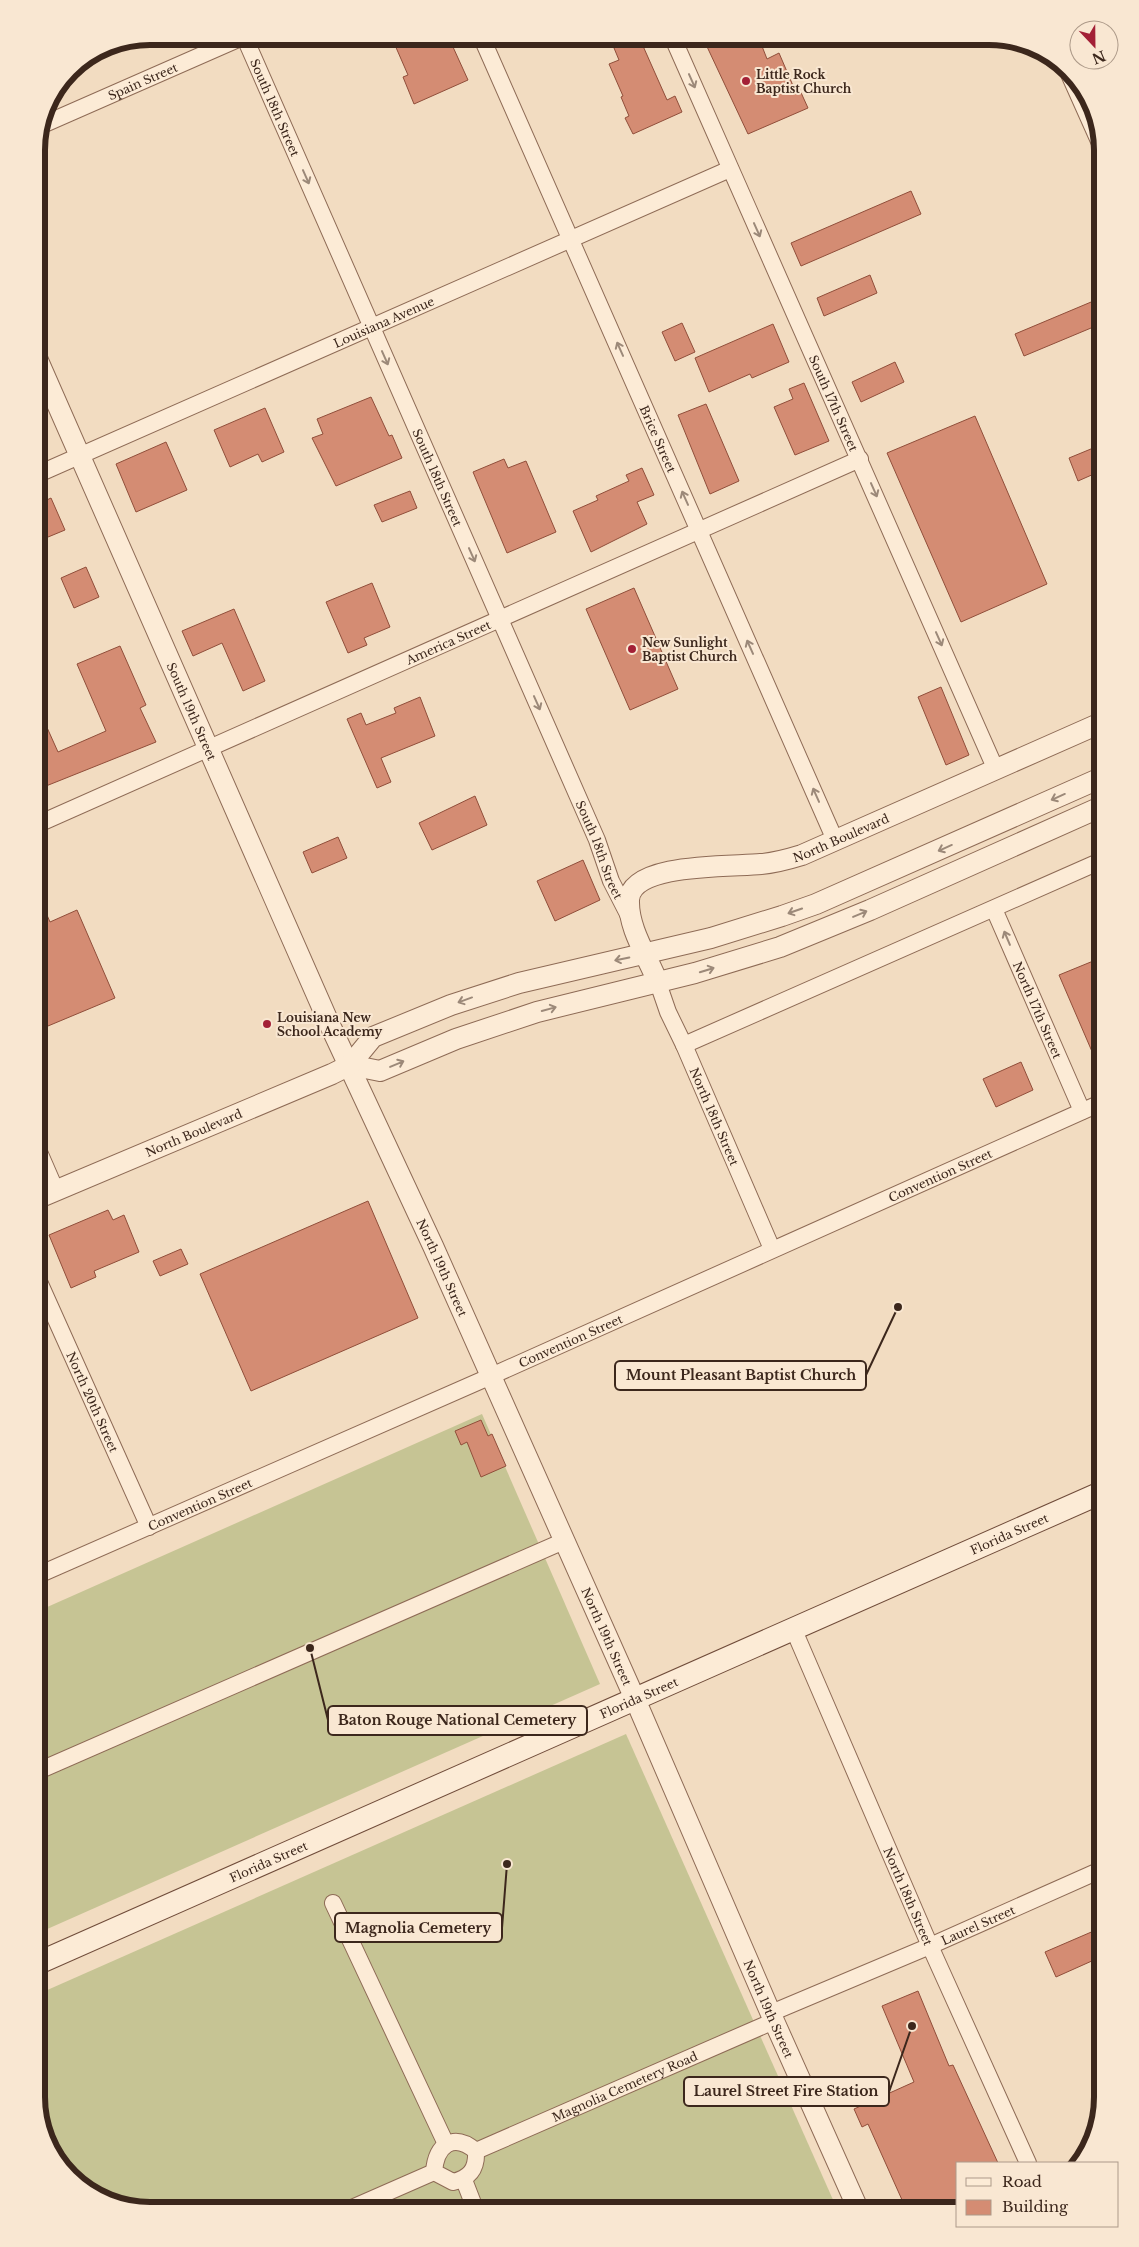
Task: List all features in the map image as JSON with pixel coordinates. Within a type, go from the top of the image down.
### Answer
[{"type":"main road","name":"Florida Street","points":[[45,1960],[1094,1496]]},
{"type":"street","name":"Spain Street","points":[[49,122],[224,45]]},
{"type":"street","name":"South 18th Street","points":[[248,45],[597,840],[611,881],[631,920]]},
{"type":"street","name":"Brice Street","points":[[485,45],[835,840]]},
{"type":"street","name":"South 17th Street","points":[[676,45],[996,770]]},
{"type":"street","points":[[1078,94],[1088,118]]},
{"type":"street","name":"Louisiana Avenue","points":[[45,471],[572,240],[730,168]]},
{"type":"street","name":"South 19th Street","points":[[45,376],[350,1065]]},
{"type":"street","name":"America Street","points":[[45,821],[860,459]]},
{"type":"street","name":"North Boulevard","points":[[658,982],[631,920],[629,899],[636,887],[648,878],[676,870],[764,864],[786,860],[1094,726]]},
{"type":"street","name":"North Boulevard","points":[[45,1195],[350,1065],[373,1037],[451,1005],[556,973],[646,954],[729,933],[816,904],[1094,780]]},
{"type":"street","points":[[350,1065],[380,1071],[456,1039],[537,1012],[658,982],[780,947],[870,910],[1094,810]]},
{"type":"street","points":[[684,1045],[1094,864]]},
{"type":"street","name":"North 17th Street","points":[[994,908],[1082,1111]]},
{"type":"street","name":"North 18th Street","points":[[658,982],[668,1012],[772,1250]]},
{"type":"street","name":"North 19th Street","points":[[350,1065],[635,1698],[772,2017],[855,2202]]},
{"type":"street","name":"Convention Street","points":[[45,1572],[489,1377],[1094,1106]]},
{"type":"street","points":[[45,1166],[56,1191]]},
{"type":"street","name":"North 20th Street","points":[[45,1295],[149,1527]]},
{"type":"street","points":[[45,1768],[564,1541]]},
{"type":"street","name":"North 18th Street","points":[[793,1628],[930,1946],[1028,2162]]},
{"type":"street","name":"Laurel Street","points":[[772,2017],[1094,1873]]},
{"type":"street","points":[[333,1903],[446,2144]]},
{"type":"street","name":"Magnolia Cemetery Road","points":[[476,2151],[772,2017]]},
{"type":"street","points":[[457,2142],[468,2144],[476,2151],[476,2162],[472,2173],[464,2180],[452,2182],[434,2172],[437,2152],[446,2144],[457,2142]]},
{"type":"street","points":[[366,2202],[434,2172]]},
{"type":"street","points":[[464,2180],[473,2202]]},
{"type":"shaded area","points":[[482,1414],[600,1684],[45,1930],[45,1608]]},
{"type":"shaded area","points":[[626,1734],[834,2202],[143,2202],[129,2200],[97,2188],[86,2180],[67,2161],[53,2137],[45,2104],[45,1991]]},
{"type":"building","points":[[395,45],[452,45],[468,80],[414,104],[403,77],[408,75]]},
{"type":"building","points":[[621,45],[643,45],[667,100],[675,96],[682,112],[633,134],[625,118],[629,116],[621,97],[623,96],[609,64],[619,60],[614,48]]},
{"type":"building","points":[[706,45],[762,45],[767,59],[779,53],[794,88],[798,86],[808,108],[748,134]]},
{"type":"building","points":[[911,191],[921,214],[801,266],[791,243]]},
{"type":"building","points":[[870,275],[877,293],[824,316],[817,298]]},
{"type":"building","points":[[1094,301],[1094,327],[1024,356],[1015,334]]},
{"type":"building","points":[[682,323],[695,352],[675,361],[662,332]]},
{"type":"building","points":[[773,324],[789,362],[752,378],[750,374],[709,392],[695,358]]},
{"type":"building","points":[[895,362],[904,382],[861,402],[852,382]]},
{"type":"building","points":[[804,383],[829,441],[795,455],[774,407],[793,399],[789,389]]},
{"type":"building","points":[[371,397],[389,436],[392,435],[402,458],[336,486],[312,438],[323,434],[317,419]]},
{"type":"building","points":[[706,404],[739,481],[710,494],[678,415]]},
{"type":"building","points":[[265,408],[284,452],[262,462],[258,454],[230,467],[214,430]]},
{"type":"building","points":[[975,416],[1047,584],[961,622],[887,453]]},
{"type":"building","points":[[166,442],[187,490],[136,512],[116,464]]},
{"type":"building","points":[[1094,448],[1094,474],[1078,481],[1069,458]]},
{"type":"building","points":[[504,459],[508,468],[526,461],[556,532],[507,553],[473,472]]},
{"type":"building","points":[[642,468],[654,495],[637,502],[647,524],[591,552],[573,511],[598,500],[596,496],[629,481],[626,475]]},
{"type":"building","points":[[410,491],[417,508],[382,522],[374,505]]},
{"type":"building","points":[[51,498],[65,530],[45,538],[45,501]]},
{"type":"building","points":[[86,567],[99,597],[74,608],[61,578]]},
{"type":"building","points":[[372,583],[390,627],[364,638],[367,645],[348,653],[326,602]]},
{"type":"building","name":"New Sunlight Baptist Church","points":[[634,588],[678,689],[630,710],[586,609]]},
{"type":"building","points":[[234,609],[265,681],[243,691],[222,643],[193,656],[182,631]]},
{"type":"building","points":[[120,646],[146,705],[140,708],[156,742],[45,786],[45,723],[58,752],[106,731],[77,664]]},
{"type":"building","points":[[941,687],[969,755],[946,765],[918,697]]},
{"type":"building","points":[[420,697],[435,736],[381,758],[391,782],[377,788],[347,719],[361,713],[366,725],[396,713],[394,708]]},
{"type":"building","points":[[475,796],[487,825],[432,850],[419,823]]},
{"type":"building","points":[[338,837],[347,858],[312,873],[303,852]]},
{"type":"building","points":[[583,860],[600,900],[555,921],[537,881]]},
{"type":"building","points":[[77,910],[115,998],[45,1027],[45,911],[50,922]]},
{"type":"building","points":[[1094,961],[1094,1056],[1059,975]]},
{"type":"building","points":[[1021,1062],[1033,1090],[996,1107],[983,1079]]},
{"type":"building","points":[[368,1201],[418,1318],[251,1391],[200,1274]]},
{"type":"building","points":[[108,1210],[113,1220],[124,1215],[139,1252],[94,1271],[96,1277],[71,1288],[49,1235]]},
{"type":"building","points":[[181,1249],[188,1264],[160,1276],[153,1261]]},
{"type":"building","points":[[481,1420],[488,1436],[492,1434],[506,1466],[481,1477],[467,1442],[461,1445],[455,1431]]},
{"type":"building","points":[[1094,1931],[1094,1960],[1056,1977],[1045,1952]]},
{"type":"building","points":[[918,1991],[949,2066],[953,2065],[998,2162],[956,2162],[956,2202],[903,2202],[868,2124],[862,2127],[854,2109],[914,2082],[882,2006]]},
{"type":"place","name":"Little Rock Baptist Church","points":[[746,81]]},
{"type":"place","name":"New Sunlight Baptist Church","points":[[632,649]]},
{"type":"place","name":"Louisiana New School Academy","points":[[267,1024]]},
{"type":"place","name":"Mount Pleasant Baptist Church","points":[[898,1307]]},
{"type":"place","name":"Baton Rouge National Cemetery","points":[[310,1648]]},
{"type":"place","name":"Magnolia Cemetery","points":[[507,1864]]},
{"type":"place","name":"Laurel Street Fire Station","points":[[912,2026]]}]
